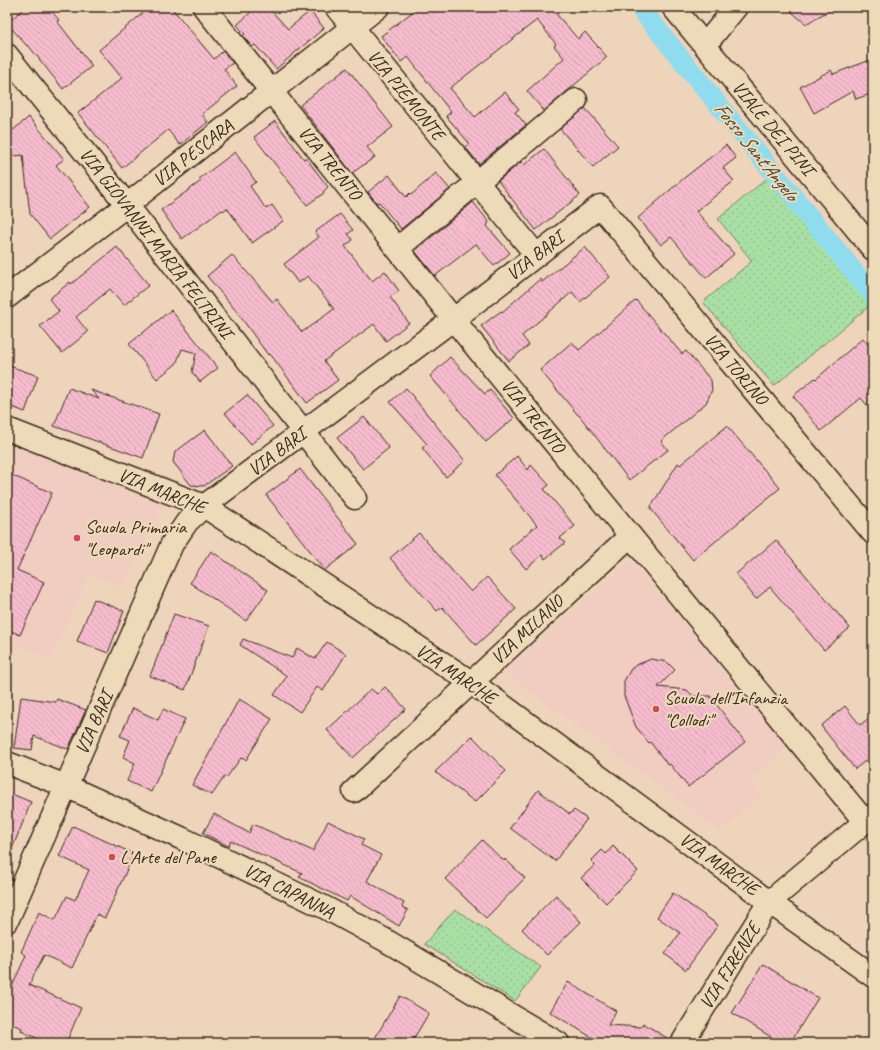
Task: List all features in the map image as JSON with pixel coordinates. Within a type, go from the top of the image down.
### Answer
[{"type":"street","name":"VIA TRENTO","points":[[204,7],[630,536],[869,818]]},
{"type":"street","name":"VIA PIEMONTE","points":[[336,7],[536,256]]},
{"type":"street","name":"VIA PESCARA","points":[[7,297],[127,205],[378,7]]},
{"type":"street","name":"VIALE DEI PINI","points":[[673,7],[873,249]]},
{"type":"street","points":[[705,46],[736,7]]},
{"type":"street","name":"VIA GIOVANNI MARIA FELTRINI","points":[[7,55],[127,205],[355,498]]},
{"type":"street","points":[[398,248],[576,100]]},
{"type":"street","name":"VIA BARI","points":[[7,921],[172,544],[187,522],[204,506],[454,319],[600,206]]},
{"type":"street","name":"VIA TORINO","points":[[600,206],[873,532]]},
{"type":"street","name":"VIA MARCHE","points":[[7,429],[204,506],[471,682],[769,902],[873,976]]},
{"type":"street","name":"VIA MILANO","points":[[354,791],[630,536]]},
{"type":"street","name":"VIA CAPANNA","points":[[7,763],[66,786],[181,838],[324,907],[385,940],[558,1043]]},
{"type":"street","name":"VIA FIRENZE","points":[[682,1043],[769,902],[869,818]]},
{"type":"shaded area","name":"Scuola Primaria \"Leopardi\"","points":[[7,438],[167,499],[122,586],[88,576],[51,659],[7,642]]},
{"type":"shaded area","name":"Scuola dell'Infanzia \"Collodi\"","points":[[631,560],[789,746],[749,782],[763,795],[721,832],[503,672]]},
{"type":"green space","points":[[772,174],[873,295],[873,303],[774,386],[703,302],[752,261],[718,219]]},
{"type":"green space","points":[[455,909],[541,967],[515,1001],[424,944]]},
{"type":"building","points":[[26,7],[48,7],[92,66],[63,89],[28,45],[27,46],[7,23]]},
{"type":"building","points":[[150,7],[171,7],[214,59],[223,51],[233,63],[224,69],[237,86],[202,114],[208,122],[180,145],[168,130],[122,168],[78,113],[122,78],[99,50]]},
{"type":"building","points":[[256,7],[268,7],[288,29],[310,11],[324,28],[276,69],[255,45],[252,47],[243,36],[245,34],[237,25]]},
{"type":"building","points":[[419,7],[555,7],[552,9],[578,39],[585,32],[607,57],[544,111],[527,91],[564,58],[554,46],[556,44],[537,20],[450,88],[475,117],[505,92],[519,109],[515,112],[526,125],[479,164],[465,147],[469,143],[446,116],[451,112],[408,57],[401,62],[381,36]]},
{"type":"building","points":[[786,7],[835,7],[806,24]]},
{"type":"building","points":[[873,59],[873,93],[856,99],[853,91],[814,113],[800,87],[831,70],[833,74]]},
{"type":"building","points":[[347,68],[393,127],[367,147],[375,157],[352,173],[300,105]]},
{"type":"building","points":[[585,108],[618,146],[593,167],[560,129]]},
{"type":"building","points":[[29,117],[64,159],[56,165],[90,207],[50,239],[30,214],[23,155],[7,157],[7,135]]},
{"type":"building","points":[[275,121],[328,187],[323,192],[324,193],[307,205],[254,137]]},
{"type":"building","points":[[726,145],[736,158],[723,168],[734,181],[696,211],[734,254],[706,278],[671,237],[661,245],[638,218],[684,178]]},
{"type":"building","points":[[544,149],[580,195],[536,230],[498,181],[521,162],[524,165]]},
{"type":"building","points":[[235,152],[256,182],[250,186],[266,209],[272,205],[283,221],[252,243],[227,208],[182,239],[161,210],[201,181],[199,179]]},
{"type":"building","points":[[436,173],[450,189],[401,229],[379,202],[377,203],[368,192],[389,175],[406,197],[410,193],[411,195]]},
{"type":"building","points":[[473,202],[489,222],[487,226],[510,253],[494,266],[476,244],[435,276],[415,251]]},
{"type":"building","points":[[340,214],[353,230],[348,234],[353,240],[345,246],[372,281],[385,271],[399,291],[390,297],[409,323],[386,341],[374,324],[324,361],[338,380],[307,403],[270,354],[268,355],[237,312],[207,276],[232,255],[273,302],[277,299],[302,332],[334,309],[308,276],[298,283],[284,264],[319,237],[315,232]]},
{"type":"building","points":[[117,247],[149,285],[124,305],[110,289],[76,317],[88,332],[62,353],[40,326],[59,311],[49,299],[70,282],[71,284]]},
{"type":"building","points":[[585,247],[610,277],[580,302],[572,292],[522,336],[529,345],[509,361],[481,326],[501,311],[502,312],[540,279],[542,282]]},
{"type":"building","points":[[636,300],[682,354],[686,351],[711,380],[712,390],[706,403],[661,441],[668,450],[629,480],[579,415],[540,370],[572,342],[579,350]]},
{"type":"building","points":[[171,310],[218,368],[200,382],[192,372],[196,353],[182,349],[176,364],[157,379],[129,344]]},
{"type":"building","points":[[863,338],[873,350],[873,412],[861,398],[821,431],[793,396],[815,378],[816,379]]},
{"type":"building","points":[[450,357],[485,394],[490,390],[514,418],[486,442],[430,376]]},
{"type":"building","points":[[7,365],[38,376],[25,412],[7,405]]},
{"type":"building","points":[[69,388],[99,399],[91,390],[159,414],[143,458],[54,426]]},
{"type":"building","points":[[406,388],[465,461],[446,477],[422,448],[427,444],[390,402]]},
{"type":"building","points":[[247,395],[273,426],[251,444],[225,413]]},
{"type":"building","points":[[364,417],[389,448],[363,469],[337,438]]},
{"type":"building","points":[[727,426],[780,488],[693,560],[650,508],[678,463],[680,465]]},
{"type":"building","points":[[205,430],[232,466],[204,486],[191,485],[173,462],[175,452]]},
{"type":"building","points":[[517,456],[528,470],[531,465],[549,485],[544,489],[575,526],[560,538],[565,543],[545,559],[542,555],[526,569],[509,549],[537,525],[495,475]]},
{"type":"building","points":[[300,469],[358,544],[325,570],[266,495]]},
{"type":"building","points":[[7,473],[52,493],[17,570],[44,582],[20,635],[7,629]]},
{"type":"building","points":[[419,533],[471,592],[487,577],[516,609],[476,645],[442,607],[437,611],[390,558]]},
{"type":"building","points":[[776,540],[850,628],[824,650],[770,587],[756,599],[736,574]]},
{"type":"building","points":[[211,551],[268,590],[246,621],[190,583]]},
{"type":"building","points":[[94,599],[124,611],[108,653],[77,641]]},
{"type":"building","points":[[174,614],[209,626],[185,690],[150,676]]},
{"type":"building","points":[[243,639],[292,658],[297,648],[315,659],[327,642],[346,654],[323,691],[317,687],[300,712],[274,695],[287,676],[240,645]]},
{"type":"building","points":[[651,659],[667,662],[675,670],[658,687],[687,690],[693,696],[710,696],[745,742],[688,787],[670,764],[668,765],[636,727],[624,696],[624,681],[631,669],[636,665]]},
{"type":"building","points":[[385,687],[406,709],[353,758],[327,730],[371,689],[377,694]]},
{"type":"building","points":[[21,697],[56,702],[57,699],[86,710],[68,749],[34,736],[32,750],[14,748]]},
{"type":"building","points":[[239,699],[272,719],[246,760],[241,758],[227,777],[225,776],[212,795],[192,785]]},
{"type":"building","points":[[845,706],[860,725],[873,715],[873,755],[855,769],[821,726]]},
{"type":"building","points":[[133,708],[158,720],[163,709],[185,719],[151,792],[127,781],[135,763],[123,757],[130,740],[120,736]]},
{"type":"building","points":[[472,736],[506,771],[475,802],[435,772]]},
{"type":"building","points":[[538,790],[570,814],[574,810],[587,819],[555,861],[510,828]]},
{"type":"building","points":[[7,792],[31,802],[8,859],[7,859]]},
{"type":"building","points":[[214,814],[249,833],[253,824],[313,851],[328,821],[364,839],[361,845],[381,855],[367,881],[404,903],[402,907],[408,910],[399,926],[350,896],[347,901],[299,877],[302,873],[231,841],[228,846],[203,833]]},
{"type":"building","points":[[73,826],[134,854],[105,918],[97,914],[72,968],[44,955],[29,985],[81,1008],[66,1043],[48,1043],[21,1031],[22,1028],[7,1022],[7,998],[26,955],[21,952],[39,912],[55,920],[67,896],[75,900],[89,870],[59,856]]},
{"type":"building","points":[[482,840],[525,878],[486,918],[445,879]]},
{"type":"building","points":[[613,846],[638,871],[606,903],[581,878],[595,865],[591,861],[602,850],[606,854]]},
{"type":"building","points":[[673,893],[718,925],[686,970],[665,954],[680,933],[657,917]]},
{"type":"building","points":[[556,895],[581,922],[547,955],[522,929]]},
{"type":"building","points":[[763,964],[818,998],[790,1043],[781,1043],[732,1013]]},
{"type":"building","points":[[568,982],[616,1011],[608,1025],[641,1027],[643,1023],[670,1040],[670,1043],[601,1043],[550,1012]]},
{"type":"building","points":[[400,996],[429,1013],[411,1043],[372,1043]]},
{"type":"waterway","name":"Fosso Sant'Angelo","points":[[639,7],[873,295]]},
{"type":"place","name":"Scuola Primaria \"Leopardi\"","points":[[77,538]]},
{"type":"place","name":"Scuola dell'Infanzia \"Collodi\"","points":[[656,709]]},
{"type":"place","name":"L'Arte del Pane","points":[[112,857]]}]
